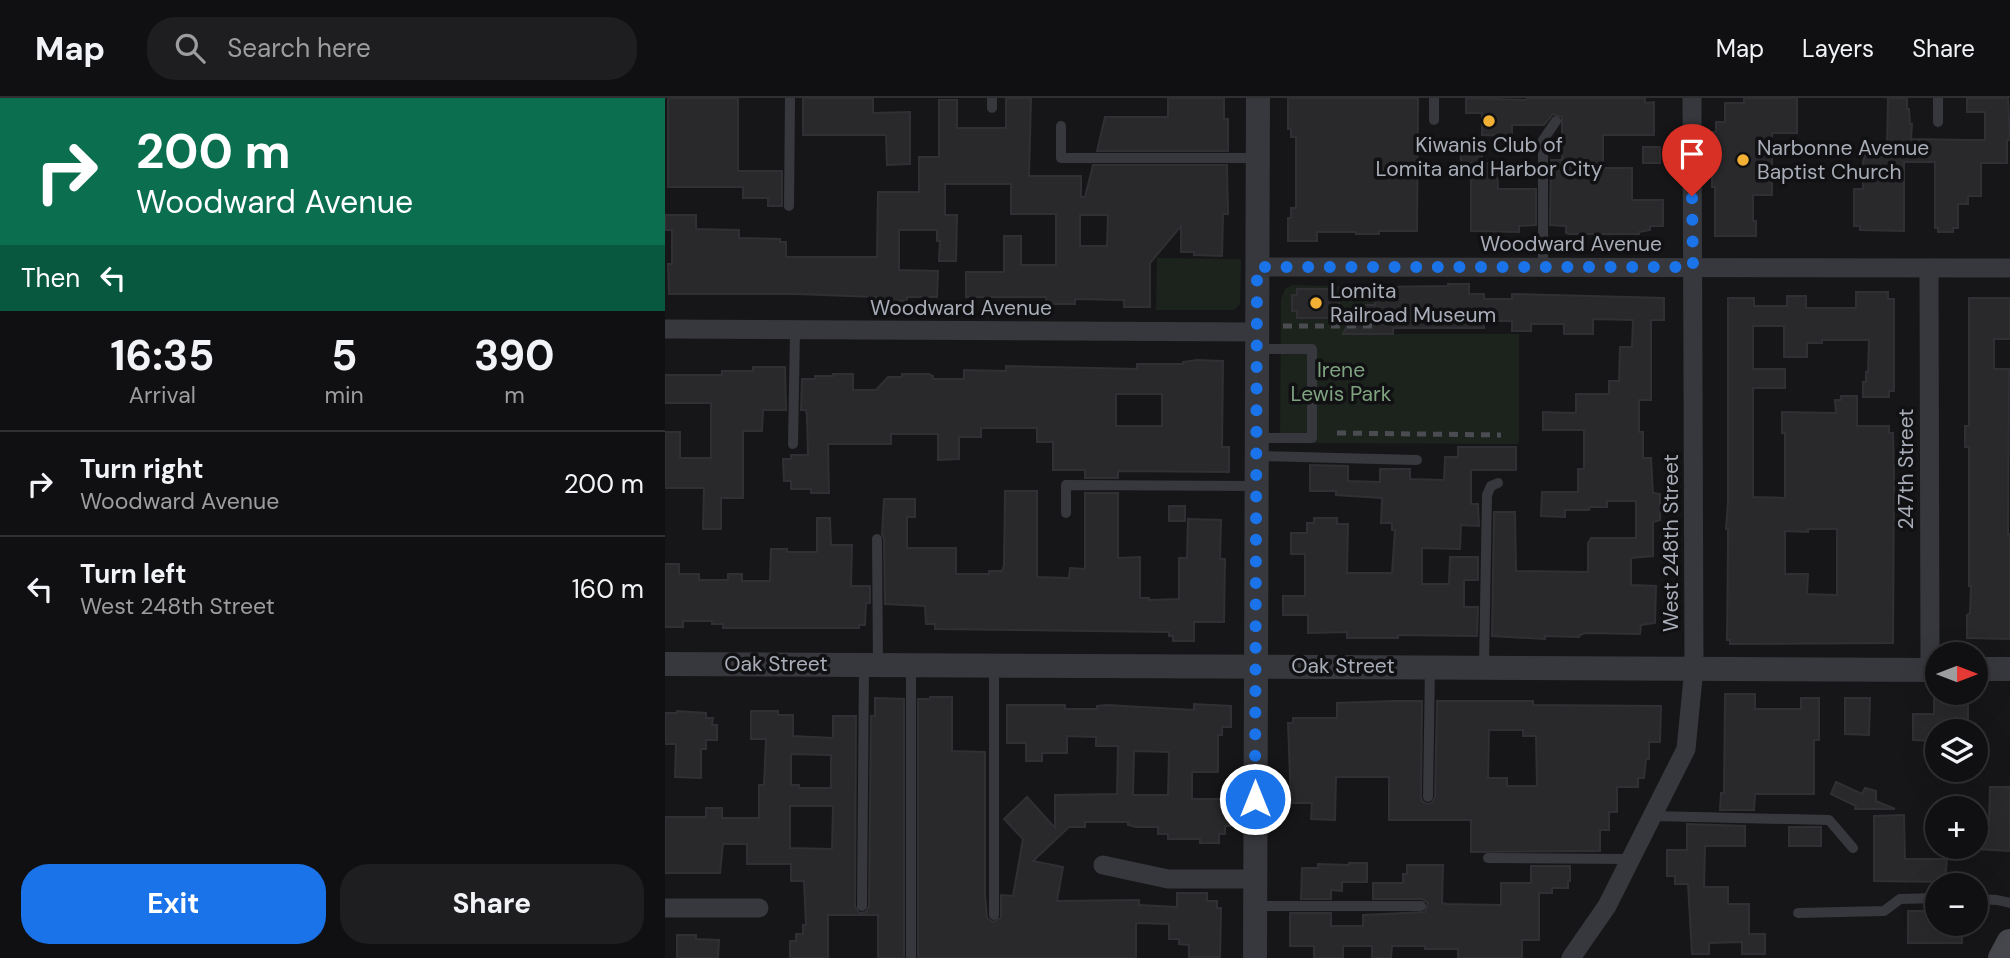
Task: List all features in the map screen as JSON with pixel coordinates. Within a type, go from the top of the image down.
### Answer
[{"type":"main road","points":[[2002,958],[2010,943]]},
{"type":"street","points":[[1255,958],[1258,98]]},
{"type":"street","name":"West 248th Street","points":[[1571,958],[1607,906],[1686,749],[1694,668],[1692,98]]},
{"type":"street","name":"Woodward Avenue","points":[[1257,267],[2010,268]]},
{"type":"street","name":"247th Street","points":[[1929,268],[1933,642]]},
{"type":"street","name":"Woodward Avenue","points":[[665,330],[1257,341]]},
{"type":"street","name":"Oak Street","points":[[665,664],[1925,670]]},
{"type":"street","points":[[1988,669],[2010,669]]},
{"type":"street","points":[[1103,865],[1168,878],[1255,879]]},
{"type":"street","points":[[665,908],[759,908]]},
{"type":"lane","points":[[789,205],[790,98]]},
{"type":"lane","points":[[1434,98],[1434,120]]},
{"type":"lane","points":[[1938,98],[1938,122]]},
{"type":"lane","points":[[1543,267],[1543,140],[1556,121]]},
{"type":"lane","points":[[1061,126],[1061,158],[1258,158]]},
{"type":"lane","points":[[793,444],[795,331]]},
{"type":"lane","points":[[1257,341],[1312,349],[1312,438],[1257,447]]},
{"type":"lane","points":[[1257,447],[1417,460]]},
{"type":"lane","points":[[1484,667],[1487,495],[1491,486],[1498,483]]},
{"type":"lane","points":[[1066,513],[1066,485],[1257,486]]},
{"type":"lane","points":[[862,906],[877,539]]},
{"type":"lane","points":[[911,665],[911,958]]},
{"type":"lane","points":[[994,665],[994,915]]},
{"type":"lane","points":[[1428,797],[1430,667]]},
{"type":"lane","points":[[1652,816],[1829,820],[1853,848]]},
{"type":"lane","points":[[1488,858],[1631,859]]},
{"type":"lane","points":[[1798,913],[1884,911],[1900,899],[1925,898]]},
{"type":"lane","points":[[1988,900],[2010,903]]},
{"type":"lane","points":[[1255,906],[1421,906]]},
{"type":"green space","points":[[1157,258],[1241,259],[1240,304],[1234,310],[1156,310]]},
{"type":"green space","name":"Irene Lewis Park","points":[[1292,285],[1375,287],[1375,334],[1519,334],[1519,444],[1280,443],[1281,299],[1285,289]]},
{"type":"building","points":[[668,98],[738,98],[738,171],[782,171],[782,206],[768,206],[768,198],[743,198],[743,187],[668,187]]},
{"type":"building","points":[[803,98],[873,98],[873,113],[910,112],[910,164],[887,165],[886,135],[803,135]]},
{"type":"building","points":[[1006,98],[1031,98],[1029,176],[1081,176],[1081,197],[1085,197],[1093,165],[1227,165],[1228,214],[1223,214],[1222,256],[1181,252],[1181,226],[1150,263],[1150,307],[1124,307],[1124,300],[1075,299],[1075,304],[1046,304],[1046,297],[966,297],[966,272],[1004,272],[1004,236],[1021,236],[1021,265],[1056,265],[1056,214],[1011,214],[1011,184],[945,184],[945,215],[957,215],[956,261],[939,261],[940,241],[937,241],[937,230],[899,230],[899,270],[938,271],[937,297],[907,297],[907,301],[796,294],[669,294],[668,264],[672,264],[672,230],[665,230],[665,215],[696,215],[696,229],[739,230],[739,238],[780,239],[780,242],[786,242],[786,257],[877,257],[878,192],[919,192],[919,157],[939,157],[939,100],[957,100],[957,128],[1006,128]],"holes":[[[1080,215],[1108,215],[1107,246],[1080,246]]]},
{"type":"building","points":[[1168,98],[1224,98],[1224,119],[1228,119],[1228,151],[1097,151],[1105,117],[1168,117]]},
{"type":"building","points":[[1288,98],[1418,98],[1417,231],[1379,231],[1379,234],[1317,232],[1317,241],[1288,241],[1288,218],[1291,218],[1291,208],[1296,208],[1296,137],[1291,137],[1291,129],[1288,129]]},
{"type":"building","points":[[1466,98],[1645,98],[1645,103],[1654,102],[1654,135],[1603,135],[1603,168],[1632,168],[1632,200],[1663,200],[1663,226],[1650,226],[1650,230],[1639,234],[1569,234],[1566,233],[1566,226],[1550,225],[1551,160],[1562,160],[1562,117],[1553,114],[1544,125],[1512,125],[1512,136],[1482,135],[1482,113],[1466,113]]},
{"type":"building","name":"Narbonne Avenue Baptist Church","points":[[1744,98],[1797,98],[1797,133],[1772,133],[1772,195],[1753,195],[1756,236],[1715,236],[1712,132],[1716,132],[1716,122],[1725,122],[1725,103],[1744,103]]},
{"type":"building","points":[[1888,98],[1907,98],[1912,124],[1911,139],[1985,140],[1985,112],[1967,112],[1967,98],[2008,98],[2010,140],[2007,140],[2007,163],[1981,163],[1981,196],[1968,196],[1968,204],[1958,204],[1958,228],[1953,228],[1953,232],[1938,232],[1938,228],[1935,228],[1935,162],[1904,162],[1904,231],[1860,230],[1860,226],[1854,226],[1854,189],[1863,189],[1863,162],[1867,147],[1887,147]]},
{"type":"building","points":[[1482,140],[1482,163],[1461,163],[1460,141]]},
{"type":"building","points":[[1643,147],[1660,147],[1660,163],[1643,163]]},
{"type":"building","points":[[1497,163],[1498,189],[1536,189],[1536,225],[1519,226],[1519,232],[1471,231],[1471,164]]},
{"type":"building","points":[[1469,284],[1469,294],[1484,294],[1484,299],[1512,299],[1512,294],[1664,298],[1664,320],[1651,320],[1651,400],[1639,400],[1639,432],[1643,432],[1643,458],[1651,458],[1653,493],[1660,494],[1660,520],[1653,522],[1653,556],[1631,558],[1631,585],[1656,586],[1655,623],[1641,625],[1640,634],[1586,633],[1579,637],[1545,636],[1545,639],[1492,636],[1494,512],[1515,512],[1516,571],[1588,572],[1588,543],[1591,538],[1636,538],[1636,501],[1607,501],[1607,507],[1565,510],[1565,517],[1541,516],[1542,492],[1578,492],[1578,469],[1584,469],[1584,430],[1543,430],[1543,412],[1576,413],[1576,394],[1609,394],[1609,381],[1619,381],[1620,347],[1632,347],[1633,320],[1593,319],[1593,334],[1564,334],[1564,324],[1531,324],[1531,331],[1512,331],[1512,321],[1484,321],[1484,328],[1393,328],[1393,334],[1343,334],[1357,305],[1375,305],[1375,287]]},
{"type":"building","name":"Lomita Railroad Museum","points":[[1297,289],[1334,289],[1333,295],[1339,295],[1339,318],[1297,318],[1297,311],[1292,311],[1292,295],[1297,295]]},
{"type":"building","points":[[1856,292],[1888,292],[1888,299],[1894,299],[1894,391],[1889,391],[1889,397],[1863,397],[1863,382],[1866,382],[1868,372],[1869,340],[1822,340],[1822,343],[1807,343],[1807,357],[1784,357],[1784,326],[1753,326],[1753,369],[1785,369],[1785,388],[1753,388],[1753,497],[1785,498],[1785,433],[1782,433],[1782,412],[1836,413],[1835,400],[1841,400],[1841,396],[1857,396],[1857,426],[1889,426],[1889,433],[1893,433],[1894,474],[1893,643],[1730,644],[1730,640],[1727,640],[1726,529],[1728,298],[1754,298],[1754,306],[1787,306],[1787,296],[1806,296],[1806,308],[1856,308]],"holes":[[[1837,529],[1837,595],[1807,594],[1808,574],[1785,574],[1785,531]]]},
{"type":"building","points":[[1969,298],[2010,298],[2010,339],[1994,339],[1994,369],[2009,369],[2010,639],[1967,638],[1971,586],[1969,447],[1965,447],[1965,426],[1969,426]]},
{"type":"building","points":[[1223,361],[1222,447],[1229,447],[1229,472],[1118,471],[1118,478],[1085,478],[1085,470],[1053,470],[1053,442],[1037,442],[1037,428],[981,428],[981,437],[959,437],[959,459],[938,460],[938,434],[891,434],[891,444],[828,444],[829,493],[791,489],[791,481],[784,481],[783,459],[791,459],[791,455],[808,455],[807,416],[806,410],[801,410],[802,379],[853,374],[853,390],[876,390],[888,377],[902,377],[902,374],[929,374],[933,379],[964,379],[964,370],[1006,371],[1006,366],[1137,369],[1137,364]],"holes":[[[1116,394],[1162,394],[1162,426],[1116,426]]]},
{"type":"building","points":[[753,367],[785,367],[786,410],[763,410],[762,431],[743,431],[743,498],[721,498],[721,529],[703,529],[704,488],[665,488],[665,432],[680,432],[680,458],[711,458],[711,403],[665,403],[665,375],[722,375],[722,371],[753,371]]},
{"type":"building","points":[[1458,447],[1516,447],[1516,470],[1471,470],[1471,504],[1478,504],[1479,526],[1461,525],[1460,549],[1422,548],[1422,584],[1449,584],[1450,557],[1478,557],[1478,580],[1464,580],[1464,607],[1478,607],[1477,636],[1398,635],[1398,638],[1347,638],[1347,632],[1308,633],[1308,615],[1283,615],[1283,596],[1305,596],[1305,554],[1291,554],[1291,533],[1307,533],[1307,523],[1314,523],[1314,518],[1337,518],[1337,524],[1348,524],[1347,573],[1392,573],[1395,530],[1392,530],[1392,523],[1381,523],[1382,498],[1336,495],[1336,491],[1310,491],[1310,465],[1348,466],[1348,481],[1380,482],[1380,469],[1410,469],[1410,479],[1444,480],[1445,457],[1458,457]]},
{"type":"building","points":[[1005,491],[1037,491],[1037,577],[1069,578],[1070,568],[1085,569],[1085,493],[1118,493],[1118,558],[1140,557],[1140,598],[1149,600],[1179,599],[1179,558],[1187,558],[1188,519],[1221,520],[1220,559],[1225,559],[1224,622],[1194,622],[1194,641],[1173,641],[1169,632],[935,629],[935,624],[926,624],[925,606],[885,604],[882,534],[884,499],[915,499],[915,517],[907,517],[907,548],[956,548],[956,574],[989,574],[989,571],[1002,571],[1004,565]]},
{"type":"building","points":[[1169,506],[1185,506],[1185,521],[1169,521]]},
{"type":"building","points":[[817,518],[830,518],[831,545],[852,545],[851,586],[870,586],[870,603],[866,603],[865,625],[859,625],[859,628],[723,628],[723,624],[712,624],[712,621],[683,621],[683,627],[665,627],[665,564],[679,564],[679,574],[699,574],[699,580],[728,580],[728,574],[742,574],[742,581],[770,581],[771,549],[817,552]]},
{"type":"building","points":[[1725,694],[1755,694],[1755,709],[1801,709],[1801,698],[1819,698],[1819,740],[1814,740],[1814,794],[1755,794],[1754,810],[1720,810],[1721,793],[1724,793]]},
{"type":"building","points":[[952,697],[952,751],[985,752],[985,895],[987,918],[993,922],[1001,918],[1001,895],[1013,896],[1023,839],[1004,819],[1027,797],[1055,828],[1055,795],[1117,794],[1118,746],[1096,746],[1096,737],[1067,736],[1067,753],[1042,753],[1042,761],[1026,761],[1026,743],[1007,743],[1007,705],[1065,705],[1065,709],[1097,709],[1097,706],[1107,705],[1194,710],[1194,704],[1231,706],[1231,727],[1222,727],[1222,735],[1218,735],[1218,772],[1192,772],[1192,799],[1233,799],[1233,826],[1225,826],[1225,834],[1219,834],[1219,843],[1200,843],[1200,839],[1168,839],[1168,834],[1158,834],[1158,827],[1136,827],[1128,825],[1128,822],[1085,822],[1085,827],[1069,827],[1033,861],[1063,867],[1057,901],[1139,900],[1139,905],[1177,907],[1177,893],[1207,893],[1207,901],[1217,901],[1217,908],[1221,908],[1220,957],[1189,957],[1189,945],[1179,944],[1179,939],[1169,939],[1169,924],[1136,923],[1136,958],[918,958],[918,699]],"holes":[[[1134,751],[1169,752],[1168,795],[1133,795]]]},
{"type":"building","points":[[875,698],[904,699],[904,958],[878,958],[878,915],[828,915],[828,958],[790,958],[790,941],[796,941],[796,934],[803,934],[803,925],[806,925],[804,881],[791,881],[791,864],[747,864],[747,844],[723,844],[720,873],[665,873],[665,817],[706,817],[706,808],[722,808],[722,818],[759,818],[759,785],[764,785],[766,739],[751,739],[751,711],[778,711],[778,715],[793,715],[793,736],[833,738],[833,716],[856,716],[855,906],[859,913],[866,912],[869,906],[871,716],[875,716]],"holes":[[[791,754],[831,755],[831,788],[799,788],[799,785],[791,785]],[[790,806],[833,806],[832,849],[790,848]]]},
{"type":"building","points":[[1845,698],[1870,698],[1869,735],[1845,734]]},
{"type":"building","points":[[1422,701],[1421,797],[1427,804],[1432,803],[1435,797],[1437,701],[1533,701],[1533,705],[1661,706],[1660,742],[1649,742],[1649,759],[1646,759],[1644,778],[1638,778],[1638,787],[1617,787],[1617,812],[1609,812],[1609,830],[1600,830],[1600,851],[1471,852],[1471,820],[1389,820],[1389,777],[1336,777],[1335,820],[1311,819],[1312,803],[1291,803],[1288,723],[1293,723],[1293,718],[1337,718],[1337,703]],"holes":[[[1489,730],[1523,730],[1523,736],[1536,736],[1537,786],[1507,786],[1507,778],[1488,778]]]},
{"type":"building","points":[[1934,705],[1968,705],[1968,719],[1925,719],[1925,741],[1913,740],[1913,714],[1934,714]]},
{"type":"building","points":[[665,713],[706,713],[706,718],[713,718],[712,725],[717,725],[717,740],[706,740],[706,749],[701,749],[701,778],[675,777],[676,744],[665,744]]},
{"type":"building","points":[[1836,782],[1862,794],[1865,788],[1876,791],[1876,801],[1895,809],[1855,809],[1856,806],[1831,794]]},
{"type":"building","points":[[1990,787],[2010,787],[2010,851],[1988,850]]},
{"type":"building","points":[[1904,815],[1905,859],[1947,859],[1946,873],[1925,873],[1925,882],[1874,881],[1874,816]]},
{"type":"building","points":[[1687,824],[1745,826],[1745,846],[1705,846],[1704,887],[1728,887],[1728,904],[1749,904],[1749,934],[1765,934],[1765,954],[1742,954],[1742,942],[1709,943],[1709,954],[1692,954],[1688,884],[1675,884],[1675,876],[1667,876],[1667,850],[1687,850]]},
{"type":"building","points":[[1789,827],[1821,827],[1821,846],[1789,846]]},
{"type":"building","points":[[1367,863],[1367,882],[1342,882],[1342,891],[1331,890],[1331,899],[1301,899],[1302,868],[1318,868],[1318,864]]},
{"type":"building","points":[[1407,865],[1443,865],[1442,903],[1447,904],[1501,905],[1501,883],[1531,883],[1531,866],[1570,866],[1570,881],[1568,888],[1552,888],[1552,893],[1539,893],[1539,940],[1522,940],[1522,958],[1458,958],[1458,949],[1392,946],[1391,958],[1372,958],[1372,946],[1343,946],[1343,958],[1314,958],[1314,946],[1290,946],[1290,913],[1331,913],[1331,926],[1363,926],[1363,915],[1425,912],[1428,903],[1422,899],[1373,899],[1373,883],[1403,883]]},
{"type":"building","points":[[1908,911],[1925,911],[1925,936],[1962,936],[1962,943],[1908,943]]},
{"type":"building","points":[[677,935],[696,935],[696,939],[719,940],[718,958],[677,958]]},
{"type":"railway","points":[[1283,326],[1372,326]]},
{"type":"railway","points":[[1337,433],[1501,435]]},
{"type":"place","name":"Kiwanis Club of Lomita and Harbor City","points":[[1489,121]]},
{"type":"place","name":"Narbonne Avenue Baptist Church","points":[[1743,160]]},
{"type":"place","name":"Lomita Railroad Museum","points":[[1316,303]]},
{"type":"route","points":[[1255,799],[1257,267],[1693,267],[1692,196]]}]
